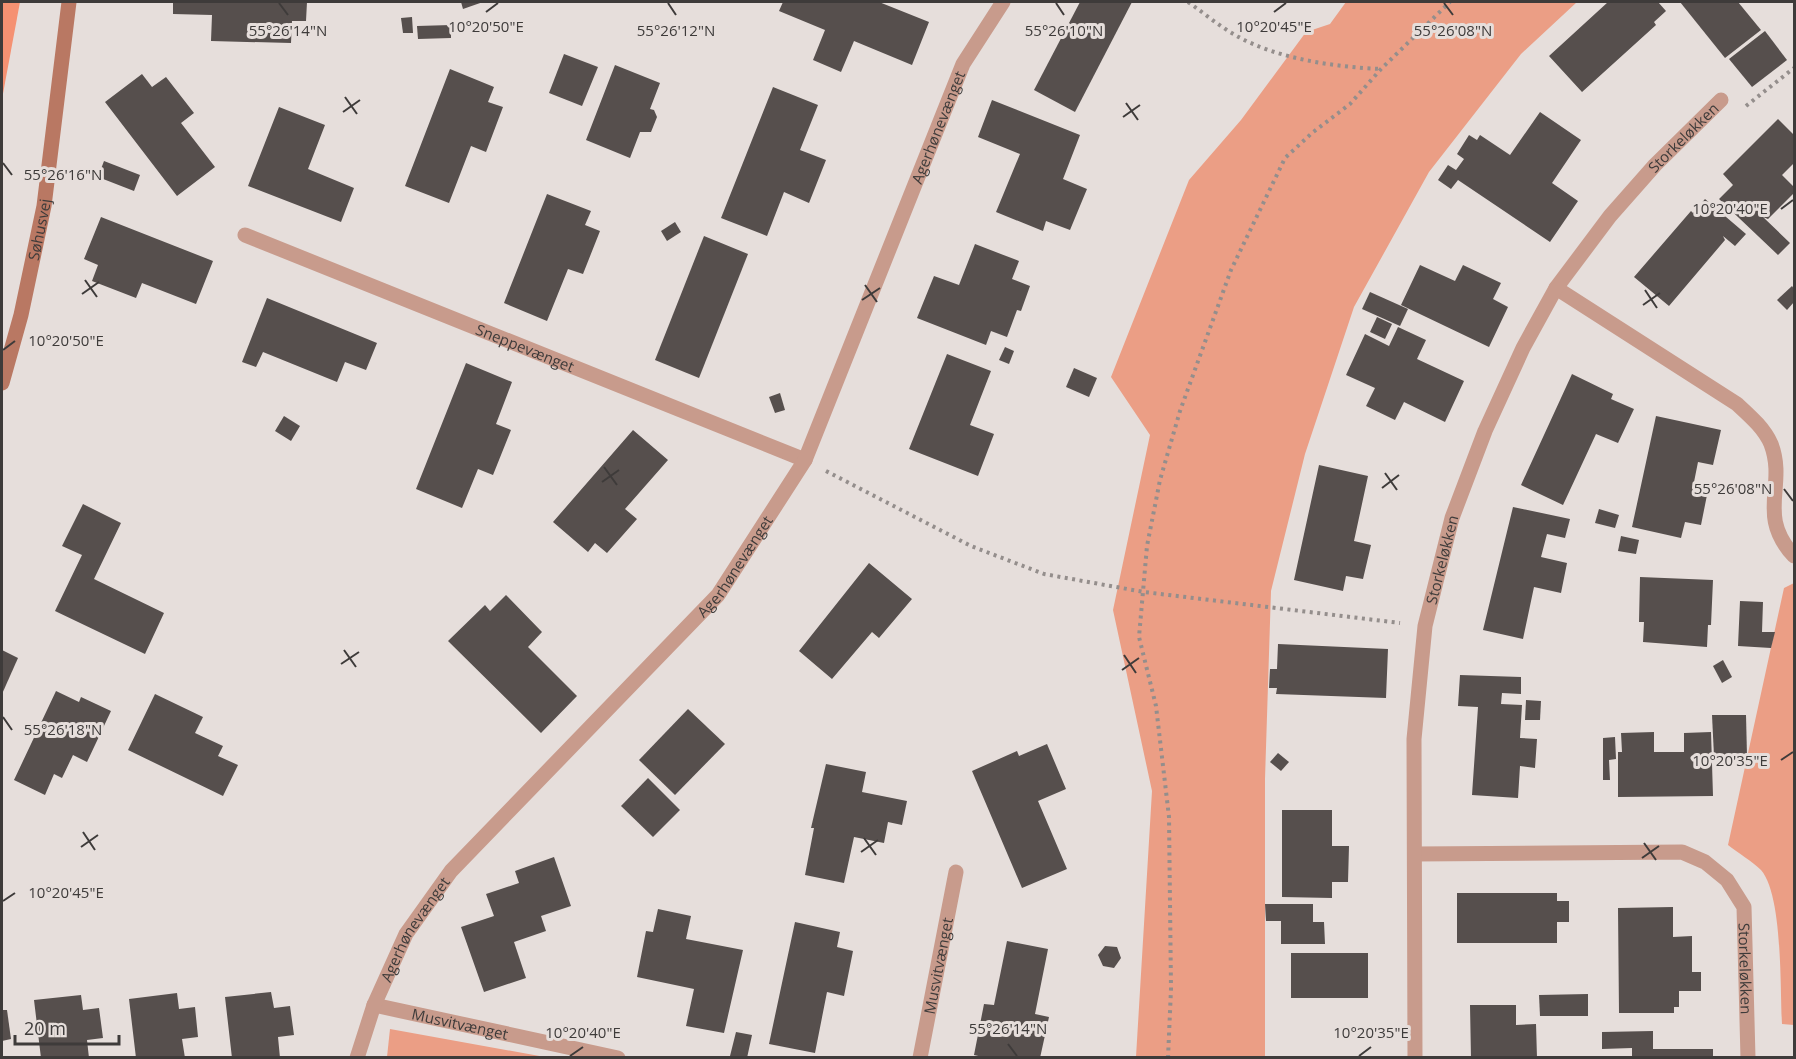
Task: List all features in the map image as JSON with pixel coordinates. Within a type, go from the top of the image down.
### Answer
[{"type":"street","name":"Søhusvej","points":[[2,383],[21,315],[44,206],[69,2]]},
{"type":"street","name":"Agerhønevænget","points":[[357,1058],[374,1005],[406,934],[451,871],[718,595],[805,460],[963,64],[1003,2]]},
{"type":"street","name":"Storkeløkken","points":[[1415,1058],[1414,739],[1425,626],[1452,519],[1485,432],[1523,348],[1556,288],[1618,207],[1655,165],[1721,100]]},
{"type":"street","name":"Sneppevænget","points":[[245,235],[805,460]]},
{"type":"street","points":[[1556,288],[1737,404],[1757,423],[1770,444],[1775,467],[1774,523],[1786,547],[1794,556]]},
{"type":"street","name":"Storkeløkken","points":[[1415,854],[1682,852],[1706,862],[1727,880],[1744,907],[1748,1058]]},
{"type":"street","name":"Musvitvænget","points":[[921,1058],[956,872]]},
{"type":"street","name":"Musvitvænget","points":[[374,1005],[618,1058]]},
{"type":"path","points":[[1188,2],[1238,37],[1290,56],[1347,67],[1382,69]]},
{"type":"path","points":[[1168,1058],[1171,989],[1169,817],[1156,706],[1139,637],[1148,546],[1160,480],[1180,411],[1231,270],[1285,158],[1312,133],[1350,104],[1450,2]]},
{"type":"path","points":[[1721,100],[1738,112],[1794,68]]},
{"type":"path","points":[[805,460],[971,546],[1034,570],[1090,584],[1144,592],[1425,626]]},
{"type":"shaded area","points":[[2,2],[20,2],[2,99]]},
{"type":"shaded area","points":[[1346,2],[1577,2],[1521,54],[1429,172],[1354,307],[1305,454],[1271,591],[1265,779],[1265,1057],[1136,1057],[1152,791],[1113,610],[1150,435],[1111,377],[1189,180],[1241,120],[1306,32],[1330,24]]},
{"type":"shaded area","points":[[1794,583],[1794,1025],[1782,1024],[1777,921],[1768,882],[1761,870],[1728,845],[1784,588]]},
{"type":"shaded area","points":[[390,1029],[545,1057],[387,1057]]},
{"type":"building","points":[[173,2],[307,2],[306,21],[292,21],[291,43],[211,41],[212,15],[173,14]]},
{"type":"building","points":[[461,2],[483,2],[463,9]]},
{"type":"building","points":[[783,2],[879,2],[929,22],[912,65],[854,41],[841,72],[813,60],[825,30],[779,11]]},
{"type":"building","points":[[1080,2],[1132,2],[1075,112],[1034,90]]},
{"type":"building","points":[[1608,2],[1658,2],[1666,11],[1654,22],[1656,25],[1582,92],[1549,56]]},
{"type":"building","points":[[1680,2],[1738,2],[1761,30],[1725,58]]},
{"type":"building","points":[[412,17],[413,33],[403,33],[401,18]]},
{"type":"building","points":[[451,25],[451,38],[418,39],[417,26]]},
{"type":"building","points":[[1765,31],[1787,60],[1752,87],[1729,59]]},
{"type":"building","points":[[564,54],[598,67],[582,106],[549,93]]},
{"type":"building","points":[[615,65],[660,83],[650,109],[654,110],[657,117],[651,132],[640,132],[630,158],[586,140]]},
{"type":"building","points":[[450,69],[494,87],[488,102],[503,107],[486,152],[471,146],[449,203],[405,186]]},
{"type":"building","points":[[142,74],[152,87],[166,77],[194,113],[181,123],[215,167],[177,196],[105,102]]},
{"type":"building","points":[[773,87],[818,105],[800,150],[826,160],[809,203],[784,192],[767,236],[721,218]]},
{"type":"building","points":[[992,100],[1080,135],[1063,179],[1087,189],[1070,230],[1046,221],[1043,231],[996,212],[1020,154],[978,137]]},
{"type":"building","points":[[279,107],[325,125],[308,169],[354,188],[341,222],[248,186]]},
{"type":"building","points":[[1540,112],[1581,140],[1552,183],[1578,201],[1550,242],[1458,180],[1451,189],[1438,180],[1448,165],[1456,170],[1464,159],[1457,154],[1469,135],[1477,140],[1480,135],[1510,155]]},
{"type":"building","points":[[1778,119],[1794,135],[1794,163],[1782,175],[1794,187],[1794,193],[1768,219],[1763,217],[1790,243],[1778,255],[1719,199],[1733,185],[1723,174]]},
{"type":"building","points":[[104,161],[140,175],[134,191],[98,177]]},
{"type":"building","points":[[547,194],[591,211],[585,225],[600,231],[583,274],[568,269],[547,321],[504,303]]},
{"type":"building","points":[[1705,199],[1746,234],[1735,246],[1723,236],[1725,240],[1669,306],[1634,277],[1691,211],[1693,213]]},
{"type":"building","points":[[101,217],[213,261],[196,304],[142,283],[136,298],[92,281],[98,265],[84,259]]},
{"type":"building","points":[[675,222],[681,232],[667,241],[661,231]]},
{"type":"building","points":[[704,236],[748,254],[699,378],[655,360]]},
{"type":"building","points":[[975,244],[1019,261],[1012,279],[1030,286],[1021,311],[1017,310],[1007,337],[991,331],[986,345],[917,318],[934,276],[959,285]]},
{"type":"building","points":[[1420,265],[1455,281],[1463,265],[1501,283],[1493,299],[1508,307],[1489,347],[1401,305]]},
{"type":"building","points":[[1792,286],[1794,302],[1787,310],[1777,300]]},
{"type":"building","points":[[1370,292],[1408,309],[1400,326],[1362,309]]},
{"type":"building","points":[[267,298],[377,343],[366,370],[345,362],[337,382],[263,352],[256,367],[242,362]]},
{"type":"building","points":[[1377,317],[1392,324],[1385,339],[1370,332]]},
{"type":"building","points":[[1398,327],[1426,340],[1417,359],[1464,381],[1445,422],[1404,402],[1395,420],[1366,406],[1375,388],[1346,375],[1365,334],[1389,346]]},
{"type":"building","points":[[1005,347],[1014,351],[1009,364],[999,360]]},
{"type":"building","points":[[947,354],[991,371],[970,425],[994,434],[978,476],[909,449]]},
{"type":"building","points":[[466,363],[512,382],[496,424],[511,430],[493,475],[478,469],[462,508],[416,489]]},
{"type":"building","points":[[1074,368],[1097,378],[1089,397],[1066,387]]},
{"type":"building","points":[[1572,374],[1613,394],[1611,399],[1634,409],[1618,443],[1596,434],[1563,505],[1521,485]]},
{"type":"building","points":[[780,393],[785,410],[775,413],[769,397]]},
{"type":"building","points":[[284,416],[300,426],[291,441],[275,431]]},
{"type":"building","points":[[1656,416],[1721,430],[1713,465],[1698,462],[1693,487],[1708,490],[1701,525],[1685,522],[1681,538],[1632,527]]},
{"type":"building","points":[[633,430],[668,460],[625,509],[637,519],[607,553],[595,543],[588,552],[553,522]]},
{"type":"building","points":[[1319,465],[1368,476],[1354,541],[1371,545],[1363,579],[1346,576],[1343,591],[1294,580]]},
{"type":"building","points":[[83,504],[121,523],[94,579],[164,613],[145,654],[55,611],[82,555],[62,546]]},
{"type":"building","points":[[1513,507],[1570,519],[1565,538],[1547,534],[1541,557],[1567,563],[1561,593],[1534,587],[1523,639],[1483,630]]},
{"type":"building","points":[[1599,509],[1619,515],[1615,528],[1595,523]]},
{"type":"building","points":[[1621,536],[1639,540],[1636,554],[1618,551]]},
{"type":"building","points":[[869,563],[912,599],[879,638],[872,632],[832,679],[799,651]]},
{"type":"building","points":[[1640,577],[1713,580],[1711,625],[1708,625],[1707,647],[1643,642],[1644,622],[1639,622]]},
{"type":"building","points":[[506,595],[542,632],[528,647],[577,696],[541,733],[448,641],[485,605],[490,611]]},
{"type":"building","points":[[1740,601],[1763,602],[1762,632],[1775,632],[1771,648],[1738,646]]},
{"type":"building","points":[[1278,644],[1388,649],[1386,698],[1276,694],[1277,688],[1269,688],[1270,669],[1277,669]]},
{"type":"building","points":[[2,650],[18,658],[2,694]]},
{"type":"building","points":[[1723,660],[1732,677],[1722,683],[1713,666]]},
{"type":"building","points":[[1460,675],[1521,677],[1521,694],[1502,693],[1501,704],[1522,705],[1520,738],[1537,739],[1535,768],[1520,766],[1518,798],[1472,795],[1478,707],[1458,706]]},
{"type":"building","points":[[56,691],[79,702],[81,697],[111,711],[87,762],[73,755],[62,778],[54,774],[45,795],[14,780]]},
{"type":"building","points":[[155,694],[203,717],[195,733],[223,746],[218,756],[238,765],[223,796],[128,750]]},
{"type":"building","points":[[1526,700],[1541,701],[1540,720],[1525,720]]},
{"type":"building","points":[[688,709],[725,744],[675,795],[639,760]]},
{"type":"building","points":[[1712,715],[1746,715],[1747,756],[1714,756]]},
{"type":"building","points":[[1654,732],[1654,752],[1684,752],[1684,733],[1711,732],[1713,796],[1618,797],[1618,752],[1622,752],[1621,733]]},
{"type":"building","points":[[1615,737],[1616,759],[1609,760],[1610,780],[1603,780],[1603,738]]},
{"type":"building","points":[[1047,744],[1066,789],[1038,801],[1067,869],[1022,888],[972,771],[1017,751],[1019,756]]},
{"type":"building","points":[[1278,753],[1289,762],[1281,771],[1270,762]]},
{"type":"building","points":[[826,764],[866,772],[862,792],[907,801],[902,825],[888,822],[884,843],[854,837],[844,883],[805,875],[814,828],[811,828]]},
{"type":"building","points":[[648,778],[680,810],[653,837],[621,806]]},
{"type":"building","points":[[1282,810],[1332,810],[1332,846],[1349,846],[1348,882],[1332,882],[1332,898],[1282,897]]},
{"type":"building","points":[[554,857],[571,906],[541,916],[546,931],[514,942],[526,978],[484,992],[461,927],[494,916],[486,894],[519,883],[515,871]]},
{"type":"building","points":[[1457,893],[1557,893],[1557,901],[1569,901],[1569,922],[1557,922],[1557,943],[1457,943]]},
{"type":"building","points":[[1265,904],[1313,904],[1313,922],[1324,922],[1325,944],[1281,944],[1281,921],[1266,921]]},
{"type":"building","points":[[1673,907],[1673,937],[1692,936],[1692,972],[1701,972],[1701,991],[1679,991],[1679,1007],[1674,1007],[1674,1013],[1619,1013],[1618,908]]},
{"type":"building","points":[[658,909],[691,916],[686,939],[743,950],[724,1033],[686,1026],[694,989],[637,977],[646,931],[653,932]]},
{"type":"building","points":[[795,922],[840,932],[837,947],[853,951],[844,996],[827,992],[815,1053],[769,1044]]},
{"type":"building","points":[[1007,941],[1048,949],[1035,1014],[1049,1017],[1040,1058],[987,1058],[974,1055],[984,1004],[994,1005]]},
{"type":"building","points":[[1105,946],[1117,947],[1121,958],[1114,968],[1103,966],[1098,955]]},
{"type":"building","points":[[1291,953],[1368,953],[1368,998],[1291,998]]},
{"type":"building","points":[[271,992],[274,1008],[290,1006],[294,1035],[278,1037],[280,1058],[232,1058],[225,997]]},
{"type":"building","points":[[177,993],[179,1009],[195,1007],[198,1037],[182,1039],[185,1058],[136,1058],[129,999]]},
{"type":"building","points":[[1588,994],[1588,1016],[1540,1016],[1539,995]]},
{"type":"building","points":[[81,995],[83,1010],[99,1008],[103,1038],[87,1040],[89,1058],[41,1058],[34,1000]]},
{"type":"building","points":[[1470,1005],[1516,1005],[1516,1025],[1536,1024],[1537,1058],[1471,1058]]},
{"type":"building","points":[[2,1010],[7,1010],[11,1039],[2,1041]]},
{"type":"building","points":[[1653,1031],[1653,1049],[1713,1049],[1713,1058],[1632,1058],[1632,1048],[1602,1049],[1602,1032]]},
{"type":"building","points":[[736,1032],[752,1035],[747,1058],[730,1056]]}]
